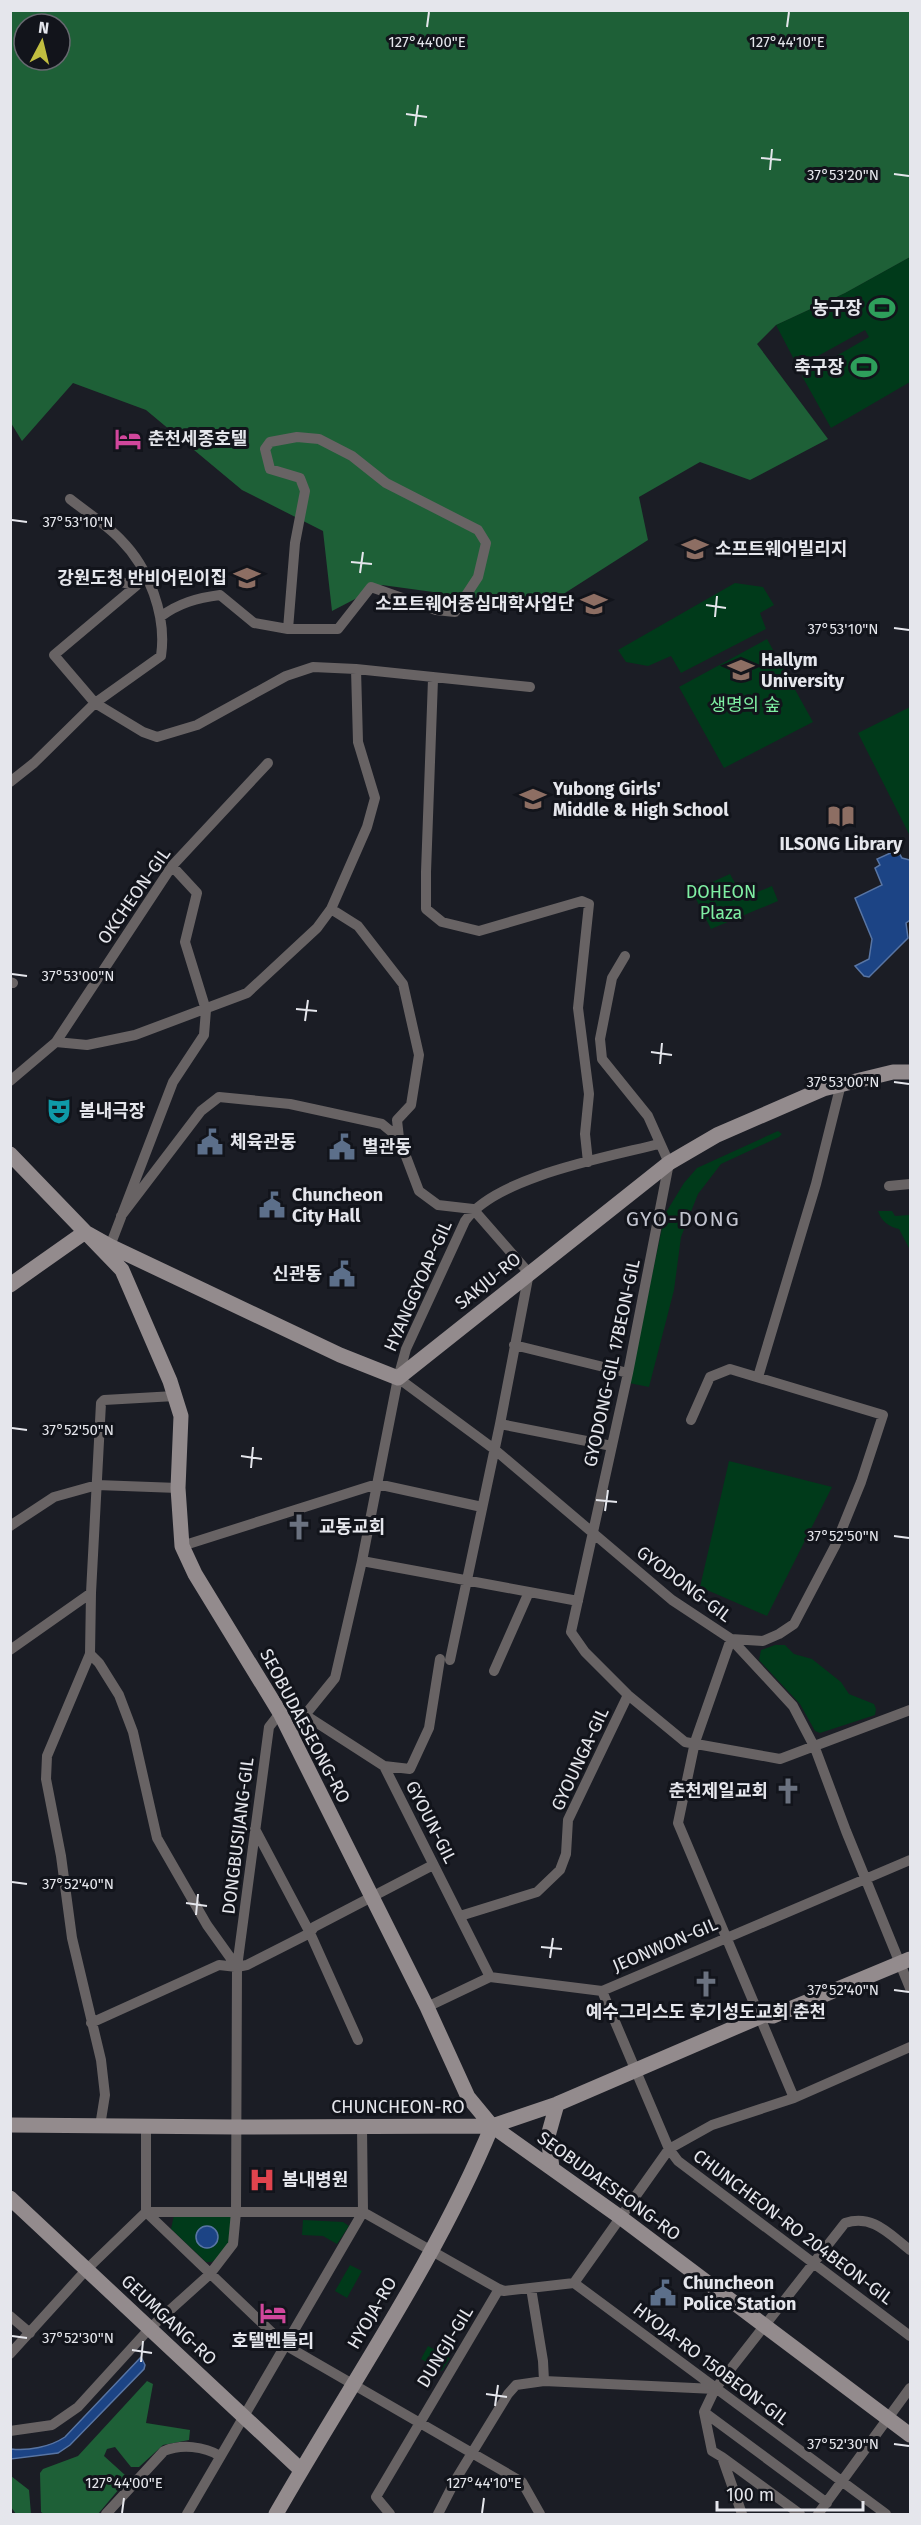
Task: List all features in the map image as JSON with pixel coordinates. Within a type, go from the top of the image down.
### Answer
[{"type":"street","points":[[160,617],[197,598],[220,595],[254,623],[288,629],[338,629],[371,587],[436,610],[455,612],[478,577],[486,543],[478,530],[386,483],[352,456],[319,439],[297,437],[270,442],[265,449],[270,469],[300,478],[305,490],[295,543],[288,629]]},
{"type":"street","points":[[10,782],[34,763],[95,703],[160,656],[163,644],[160,617],[144,570],[121,540],[70,499]]},
{"type":"street","points":[[144,570],[136,586],[54,655],[95,703],[143,732],[157,737],[197,725],[286,676],[313,667],[356,669],[433,679],[530,687]]},
{"type":"street","points":[[106,578],[136,586]]},
{"type":"street","points":[[56,1042],[87,1046],[135,1035],[247,993],[317,928],[331,909],[367,827],[375,798],[358,742],[356,669]]},
{"type":"street","points":[[433,679],[426,909],[442,922],[479,931],[582,901],[589,903],[578,1008],[589,1094],[585,1134],[588,1162]]},
{"type":"street","name":"OKCHEON-GIL","points":[[10,1081],[56,1042],[172,866],[268,763]]},
{"type":"street","points":[[110,1246],[173,1082],[204,1035],[206,1010],[185,942],[196,893],[172,866]]},
{"type":"street","points":[[331,909],[358,926],[403,984],[419,1056],[411,1105],[397,1120],[399,1138],[419,1191],[438,1205],[473,1209],[520,1182],[659,1144]]},
{"type":"street","points":[[625,956],[612,978],[600,1039],[602,1059],[648,1116],[669,1163]]},
{"type":"street","name":"SAKJU-RO","points":[[398,1378],[669,1163],[717,1135],[841,1084],[893,1072],[910,1072]]},
{"type":"street","points":[[758,1377],[816,1184],[841,1084]]},
{"type":"street","points":[[121,1215],[201,1111],[219,1097],[290,1104],[382,1124],[399,1138]]},
{"type":"street","name":"SEOBUDAESEONG-RO","points":[[10,1154],[122,1270],[175,1396],[181,1416],[178,1488],[182,1546],[195,1574],[280,1713],[427,2007],[468,2097],[492,2126],[620,2217],[910,2435]]},
{"type":"street","name":"GYODONG-GIL 17BEON-GIL","points":[[628,1695],[585,1652],[571,1632],[628,1373],[669,1163]]},
{"type":"street","points":[[889,1186],[910,1184]]},
{"type":"street","points":[[384,1766],[410,1769],[429,1728],[466,1580],[500,1424],[529,1273],[473,1209]]},
{"type":"street","name":"HYANGGYOAP-GIL","points":[[292,1738],[305,1714],[335,1678],[406,1349],[465,1221],[473,1209]]},
{"type":"street","points":[[10,1285],[85,1232],[340,1355],[398,1378]]},
{"type":"street","points":[[514,1345],[628,1373]]},
{"type":"street","name":"GYODONG-GIL","points":[[398,1378],[494,1449],[672,1600],[731,1639],[763,1641],[794,1624],[835,1546],[861,1482],[883,1415],[730,1369],[710,1377],[692,1420]]},
{"type":"street","points":[[100,2126],[105,2095],[101,2060],[72,1938],[61,1856],[46,1779],[47,1756],[90,1654],[101,1403],[104,1400],[175,1396]]},
{"type":"street","points":[[500,1424],[612,1446]]},
{"type":"street","points":[[182,1546],[377,1484],[482,1507]]},
{"type":"street","points":[[10,1526],[54,1497],[97,1485],[178,1488]]},
{"type":"street","points":[[362,1561],[578,1601]]},
{"type":"street","points":[[494,1671],[529,1592]]},
{"type":"street","points":[[10,1650],[91,1593]]},
{"type":"street","points":[[794,2098],[678,1823],[695,1742],[731,1639],[793,1706],[815,1748],[865,1879],[905,1956],[910,1988]]},
{"type":"street","points":[[90,1654],[99,1663],[119,1695],[133,1732],[157,1838],[207,1925],[237,1967]]},
{"type":"street","points":[[628,1695],[686,1742],[780,1759],[815,1748],[910,1710]]},
{"type":"street","name":"GYOUNGA-GIL","points":[[460,1916],[537,1892],[560,1870],[566,1854],[568,1820],[628,1695]]},
{"type":"street","name":"DONGBUSIJANG-GIL","points":[[13,2428],[52,2425],[78,2407],[150,2328],[210,2274],[234,2244],[237,1967],[269,1727],[280,1713]]},
{"type":"street","name":"GYOUN-GIL","points":[[305,1714],[384,1766],[490,1977]]},
{"type":"street","points":[[255,1829],[310,1933],[358,2040]]},
{"type":"street","name":"JEONWON-GIL","points":[[490,1977],[602,1990],[910,1860]]},
{"type":"street","points":[[91,2023],[219,1965],[237,1967],[247,1965],[433,1865]]},
{"type":"street","name":"CHUNCHEON-RO","points":[[10,2125],[492,2126],[557,2104],[761,2016],[770,2007],[905,1956]]},
{"type":"street","points":[[427,2007],[490,1977]]},
{"type":"street","name":"CHUNCHEON-RO 204BEON-GIL","points":[[602,1990],[669,2149],[678,2161],[910,2336]]},
{"type":"street","points":[[10,2354],[87,2269],[146,2212],[363,2212],[504,2291],[574,2283],[669,2149],[712,2126],[794,2098],[910,2047]]},
{"type":"street","points":[[552,2168],[548,2136],[557,2104]]},
{"type":"street","points":[[146,2126],[146,2212],[285,2344],[522,2482],[540,2514]]},
{"type":"street","name":"HYOJA-RO","points":[[276,2514],[354,2385],[430,2251],[472,2175],[492,2126]]},
{"type":"street","points":[[186,2514],[363,2212],[362,2127]]},
{"type":"street","name":"GEUMGANG-RO","points":[[10,2198],[301,2470]]},
{"type":"street","points":[[800,2514],[712,2451],[704,2412],[715,2389],[845,2223],[858,2219],[873,2223],[910,2250]]},
{"type":"street","name":"HYOJA-RO 150BEON-GIL","points":[[574,2283],[886,2514]]},
{"type":"street","points":[[531,2288],[544,2381]]},
{"type":"street","name":"DUNGJI-GIL","points":[[390,2514],[376,2497],[499,2289]]},
{"type":"street","points":[[10,2316],[30,2333]]},
{"type":"street","points":[[438,2514],[456,2479],[508,2394],[516,2385],[544,2381],[715,2389]]},
{"type":"street","points":[[818,2514],[910,2388]]},
{"type":"street","points":[[704,2412],[826,2503]]},
{"type":"street","points":[[106,2514],[164,2451],[173,2447],[187,2447],[202,2449],[220,2456]]},
{"type":"street","points":[[722,2457],[742,2514]]},
{"type":"green space","points":[[11,11],[910,11],[910,257],[845,293],[776,325],[757,344],[828,439],[750,480],[700,462],[639,497],[648,540],[543,607],[382,585],[332,611],[323,531],[242,490],[146,410],[73,383],[22,441],[11,423]]},
{"type":"green space","points":[[910,257],[910,382],[831,428],[802,376],[869,337],[865,330],[798,367],[776,325],[845,293]]},
{"type":"green space","points":[[735,583],[763,587],[774,605],[760,613],[766,629],[681,673],[671,656],[648,666],[626,662],[618,650]]},
{"type":"green space","name":"생명의 숲","points":[[767,639],[813,722],[724,768],[679,687]]},
{"type":"green space","points":[[910,707],[910,836],[858,733]]},
{"type":"green space","name":"DOHEON Plaza","points":[[730,874],[743,898],[772,886],[778,901],[711,929],[692,891]]},
{"type":"green space","points":[[778,1131],[782,1134],[779,1137],[721,1164],[698,1194],[681,1237],[674,1290],[649,1387],[629,1383],[665,1214],[684,1183],[697,1168]]},
{"type":"green space","points":[[878,1211],[892,1211],[895,1216],[909,1215],[910,1250],[899,1229],[886,1223]]},
{"type":"green space","points":[[729,1461],[832,1487],[767,1616],[700,1587]]},
{"type":"green space","points":[[775,1645],[785,1645],[794,1654],[812,1659],[841,1682],[849,1694],[874,1704],[875,1715],[820,1733],[815,1731],[800,1704],[759,1660],[761,1650]]},
{"type":"green space","points":[[174,2215],[233,2216],[226,2248],[212,2262],[206,2262],[171,2229]]},
{"type":"green space","points":[[303,2220],[343,2222],[349,2226],[337,2244],[323,2236],[302,2235]]},
{"type":"green space","points":[[350,2265],[362,2271],[347,2298],[335,2291]]},
{"type":"green space","points":[[428,2346],[450,2358],[442,2371],[421,2359]]},
{"type":"green space","points":[[147,2381],[153,2384],[146,2423],[190,2430],[189,2440],[163,2445],[139,2467],[131,2467],[115,2447],[107,2449],[104,2456],[125,2475],[125,2482],[98,2514],[44,2514],[41,2512],[40,2473],[43,2469],[78,2456]]},
{"type":"green space","points":[[11,2476],[29,2490],[31,2514],[16,2514],[11,2507]]},
{"type":"water","points":[[897,850],[902,858],[910,860],[910,920],[906,923],[908,938],[869,977],[864,976],[855,966],[869,959],[872,939],[855,898],[882,885],[875,868],[880,865],[877,859]]},
{"type":"water","points":[[207,2226],[215,2229],[218,2237],[215,2245],[207,2248],[199,2245],[196,2237],[199,2229]]},
{"type":"water","points":[[141,2357],[145,2365],[144,2369],[70,2445],[58,2453],[11,2459],[11,2449],[39,2448],[65,2437]]},
{"type":"place","name":"농구장","points":[[882,308]]},
{"type":"place","name":"축구장","points":[[864,367]]},
{"type":"place","name":"춘천세종호텔","points":[[128,439]]},
{"type":"place","name":"소프트웨어빌리지","points":[[695,549]]},
{"type":"place","name":"강원도청 반비어린이집","points":[[247,578]]},
{"type":"place","name":"소프트웨어중심대학사업단","points":[[594,604]]},
{"type":"place","name":"Hallym University","points":[[741,670]]},
{"type":"place","name":"Yubong Girls' Middle & High School","points":[[533,799]]},
{"type":"place","name":"ILSONG Library","points":[[841,816]]},
{"type":"place","name":"봄내극장","points":[[59,1111]]},
{"type":"place","name":"체육관동","points":[[210,1142]]},
{"type":"place","name":"별관동","points":[[342,1147]]},
{"type":"place","name":"Chuncheon City Hall","points":[[272,1205]]},
{"type":"place","name":"신관동","points":[[342,1274]]},
{"type":"place","name":"교동교회","points":[[299,1527]]},
{"type":"place","name":"춘천제일교회","points":[[788,1791]]},
{"type":"place","name":"예수그리스도 후기성도교회 춘천","points":[[706,1984]]},
{"type":"place","name":"봄내병원","points":[[262,2180]]},
{"type":"place","name":"Chuncheon Police Station","points":[[663,2293]]},
{"type":"place","name":"호텔벤틀리","points":[[273,2313]]},
{"type":"district","name":"GYO-DONG","points":[[683,1219]]}]
